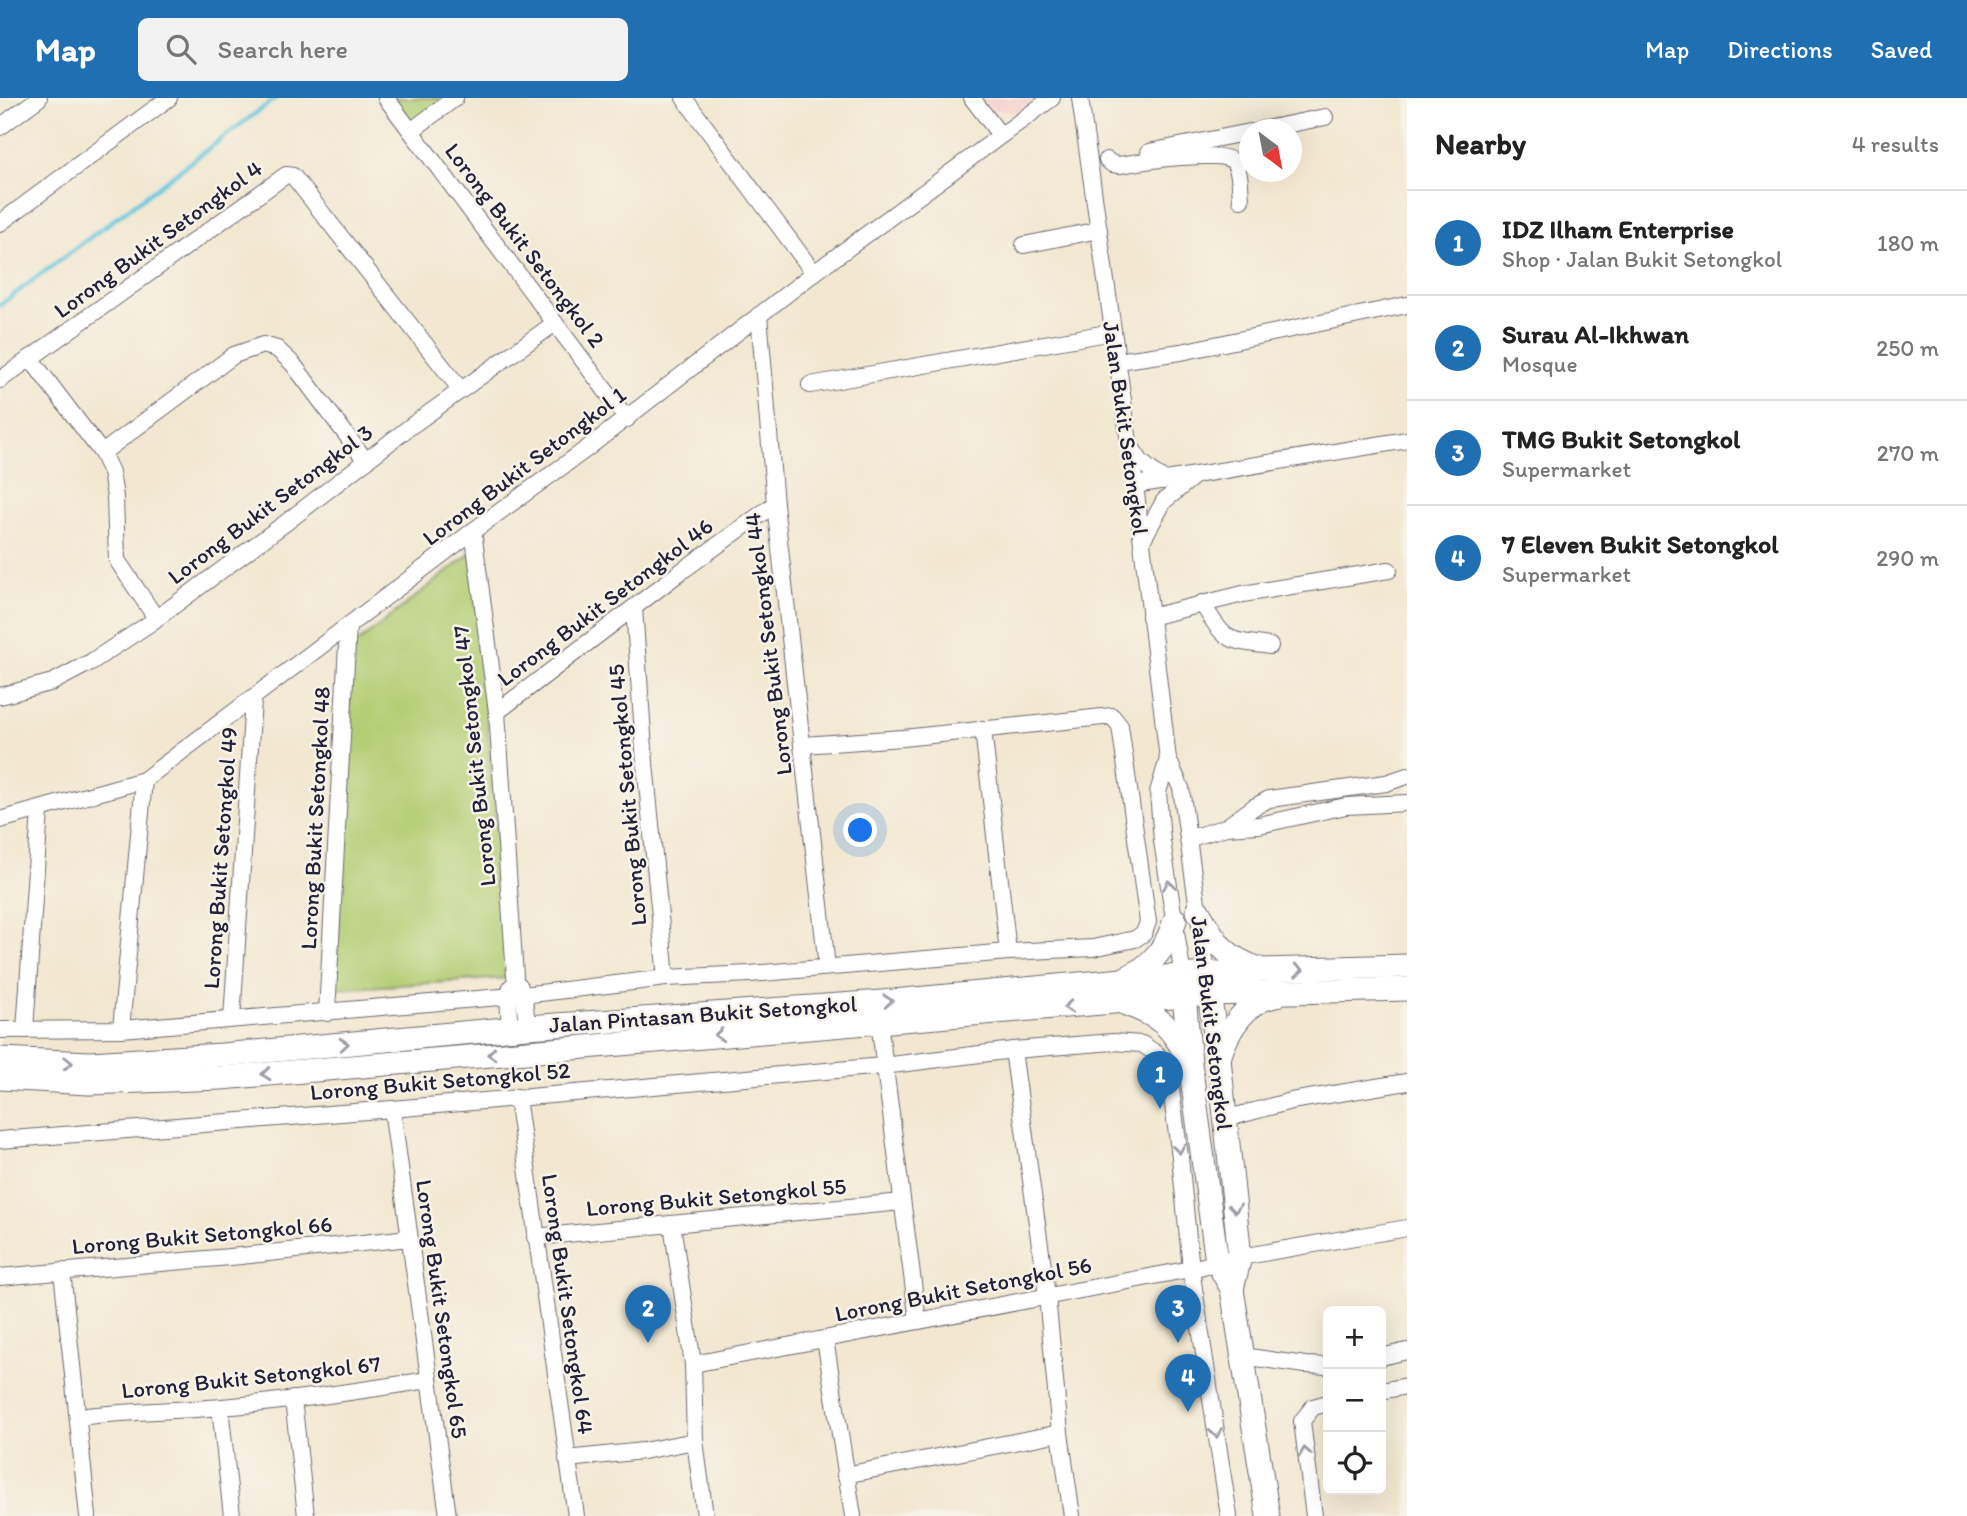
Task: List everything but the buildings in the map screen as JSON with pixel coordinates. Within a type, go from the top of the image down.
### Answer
[{"type":"main road","points":[[1198,911],[1222,948],[1238,962],[1262,970]]},
{"type":"main road","points":[[1175,920],[1170,936],[1151,963],[1122,991],[1175,1034],[1190,1063]]},
{"type":"main road","name":"Jalan Pintasan Bukit Setongkol","points":[[1208,985],[1262,970],[1407,966]]},
{"type":"main road","name":"Jalan Pintasan Bukit Setongkol","points":[[0,1059],[90,1063],[222,1055],[519,1028],[882,1002],[1208,985],[1296,992],[1407,989]]},
{"type":"main road","name":"Jalan Bukit Setongkol","points":[[1208,985],[1219,1059],[1240,1257],[1232,1289]]},
{"type":"main road","name":"Jalan Bukit Setongkol","points":[[1184,987],[1190,1063],[1217,1262],[1232,1289],[1268,1516]]},
{"type":"main road","name":"Jalan Pintasan Bukit Setongkol","points":[[0,1078],[89,1083],[221,1078],[879,1028],[1122,991]]},
{"type":"main road","points":[[1219,1059],[1227,1033],[1245,1012],[1269,998],[1296,992]]},
{"type":"street","points":[[0,127],[40,98]]},
{"type":"street","points":[[0,223],[169,98]]},
{"type":"street","name":"Lorong Bukit Setongkol 2","points":[[386,98],[627,419]]},
{"type":"street","points":[[411,131],[455,98]]},
{"type":"street","points":[[684,98],[814,273]]},
{"type":"street","points":[[972,98],[1000,135]]},
{"type":"street","name":"Lorong Bukit Setongkol 1","points":[[0,820],[145,780],[473,531],[627,419],[814,273],[1052,98]]},
{"type":"street","name":"Jalan Bukit Setongkol","points":[[1080,98],[1135,485],[1168,759],[1181,788],[1208,985]]},
{"type":"street","points":[[1302,122],[1325,117]]},
{"type":"street","points":[[1090,164],[1239,134]]},
{"type":"street","points":[[1107,160],[1120,165],[1200,156],[1228,157],[1234,161],[1237,170],[1241,200]]},
{"type":"street","name":"Lorong Bukit Setongkol 4","points":[[0,380],[286,175],[293,176],[461,390]]},
{"type":"street","points":[[1024,245],[1099,230]]},
{"type":"street","points":[[1117,361],[1181,352],[1407,305]]},
{"type":"street","name":"Lorong Bukit Setongkol 44","points":[[759,315],[775,504],[827,967]]},
{"type":"street","name":"Lorong Bukit Setongkol 3","points":[[0,696],[53,682],[91,662],[156,618],[555,323]]},
{"type":"street","points":[[810,385],[1113,332]]},
{"type":"street","points":[[102,453],[234,355],[263,345],[277,349],[293,364],[366,461]]},
{"type":"street","points":[[30,358],[102,453],[111,472],[115,497],[117,560],[156,618]]},
{"type":"street","points":[[1135,485],[1407,440]]},
{"type":"street","points":[[1129,445],[1141,462],[1164,481]]},
{"type":"street","points":[[1142,541],[1164,501],[1195,476]]},
{"type":"street","name":"Lorong Bukit Setongkol 46","points":[[498,712],[775,504]]},
{"type":"street","name":"Lorong Bukit Setongkol 47","points":[[473,531],[498,712],[519,1028]]},
{"type":"street","points":[[1150,618],[1243,594],[1389,570]]},
{"type":"street","points":[[1202,603],[1217,628],[1229,639],[1270,646]]},
{"type":"street","name":"Lorong Bukit Setongkol 45","points":[[634,608],[645,763],[666,978]]},
{"type":"street","name":"Lorong Bukit Setongkol 48","points":[[327,1013],[348,626]]},
{"type":"street","name":"Lorong Bukit Setongkol 49","points":[[232,1019],[253,700]]},
{"type":"street","points":[[0,1030],[121,1029],[327,1013],[666,978],[1093,948],[1135,939],[1143,933],[1148,922],[1119,726],[1112,716],[903,738],[803,745]]},
{"type":"street","points":[[983,729],[1008,952]]},
{"type":"street","name":"Jalan Bukit Setongkol","points":[[1168,759],[1158,792],[1162,841],[1184,987]]},
{"type":"street","points":[[1226,827],[1269,799],[1386,782],[1407,776]]},
{"type":"street","points":[[121,1029],[145,780]]},
{"type":"street","points":[[1188,839],[1226,827],[1259,825],[1346,806],[1407,803]]},
{"type":"street","points":[[25,1030],[40,811]]},
{"type":"street","points":[[879,1028],[918,1321]]},
{"type":"street","name":"Lorong Bukit Setongkol 52","points":[[0,1140],[392,1109],[882,1060],[1113,1042],[1142,1045],[1157,1054],[1169,1075],[1191,1269],[1229,1516]]},
{"type":"street","points":[[1013,1050],[1047,1296],[1060,1433],[1072,1516]]},
{"type":"street","points":[[1225,1119],[1291,1101],[1407,1082]]},
{"type":"street","name":"Lorong Bukit Setongkol 64","points":[[517,1097],[576,1516]]},
{"type":"street","name":"Lorong Bukit Setongkol 65","points":[[392,1109],[448,1516]]},
{"type":"street","name":"Lorong Bukit Setongkol 55","points":[[535,1237],[902,1202]]},
{"type":"street","points":[[672,1224],[693,1364],[695,1441],[705,1516]]},
{"type":"street","name":"Lorong Bukit Setongkol 56","points":[[693,1364],[1191,1269],[1240,1257],[1407,1228]]},
{"type":"street","name":"Lorong Bukit Setongkol 66","points":[[0,1277],[409,1238]]},
{"type":"street","points":[[62,1271],[88,1516]]},
{"type":"street","points":[[825,1339],[853,1516]]},
{"type":"street","points":[[1386,1356],[1407,1351]]},
{"type":"street","points":[[1242,1356],[1323,1366]]},
{"type":"street","name":"Lorong Bukit Setongkol 67","points":[[78,1417],[130,1411],[220,1407],[359,1392],[428,1380]]},
{"type":"street","points":[[1386,1390],[1407,1386]]},
{"type":"street","points":[[293,1399],[306,1516]]},
{"type":"street","points":[[1314,1516],[1302,1421],[1312,1407],[1323,1404]]},
{"type":"street","points":[[220,1407],[232,1516]]},
{"type":"street","points":[[845,1475],[1060,1433]]},
{"type":"street","points":[[567,1459],[643,1451],[695,1441]]},
{"type":"shaded area","points":[[981,98],[1040,98],[1018,113],[990,109]]},
{"type":"green space","points":[[393,98],[451,98],[413,126]]},
{"type":"green space","points":[[472,552],[510,978],[335,989],[351,648]]},
{"type":"waterway","points":[[0,305],[276,98]]},
{"type":"place","name":"IDZ Ilham Enterprise","points":[[1160,1109]]},
{"type":"place","name":"Surau Al-Ikhwan","points":[[648,1343]]},
{"type":"place","name":"TMG Bukit Setongkol","points":[[1178,1343]]},
{"type":"place","name":"7 Eleven Bukit Setongkol","points":[[1188,1412]]}]
